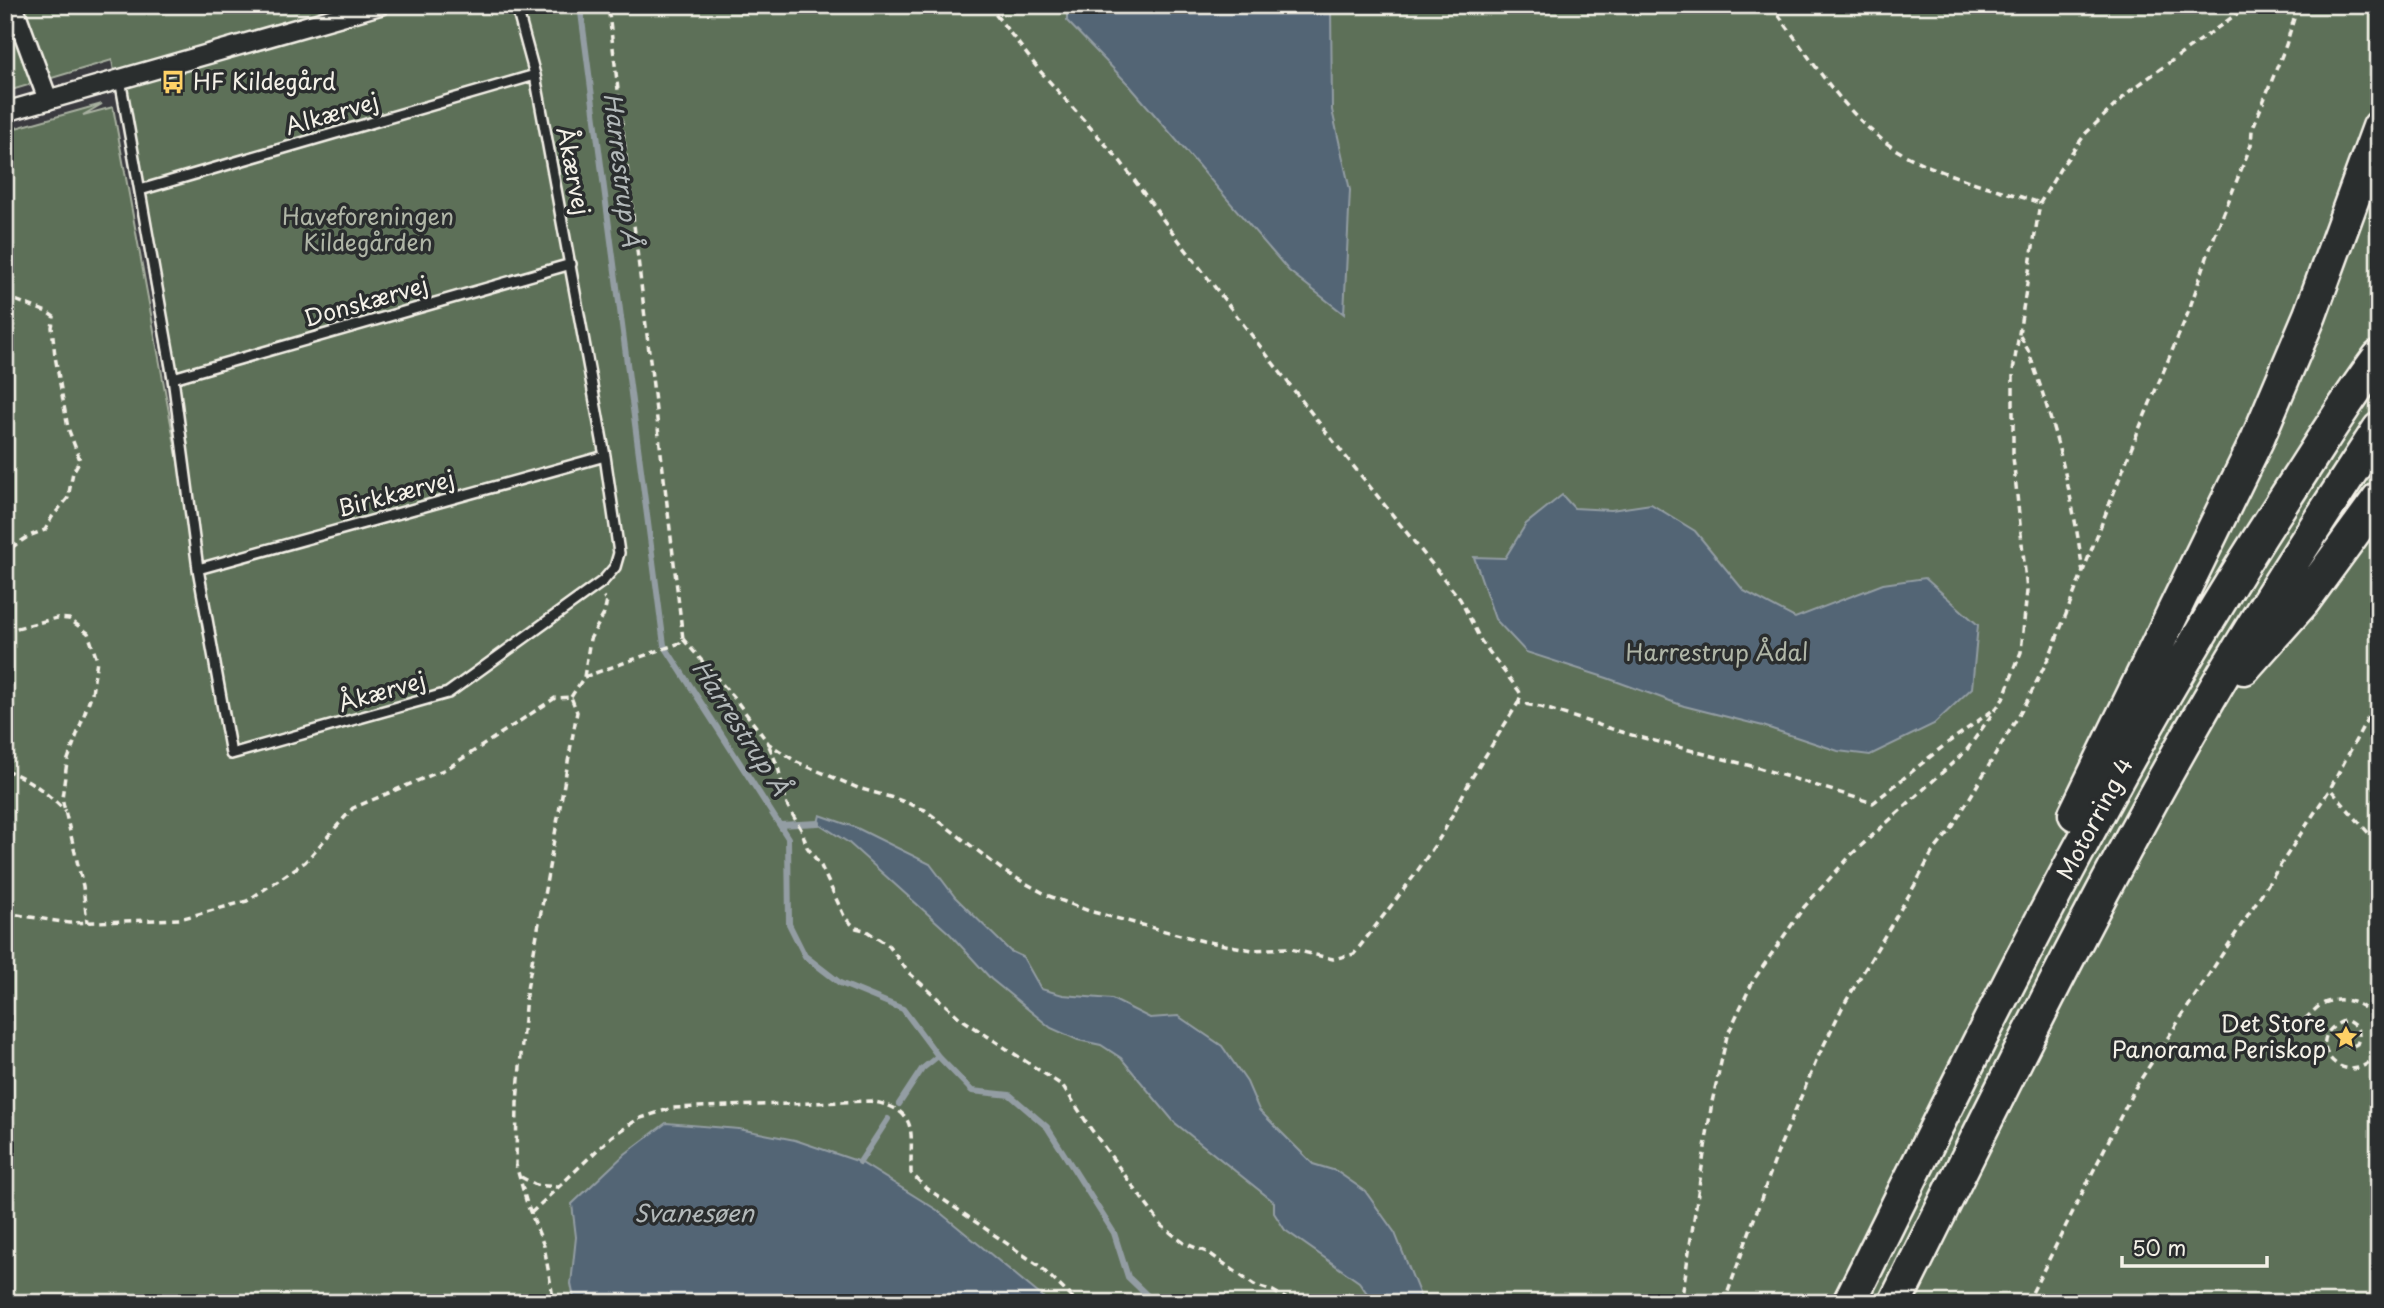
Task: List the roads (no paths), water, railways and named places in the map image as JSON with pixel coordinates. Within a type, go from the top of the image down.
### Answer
[{"type":"highway","points":[[1954,1091],[2023,919],[2257,440],[2310,315],[2379,127]]},
{"type":"highway","name":"Motorring 4","points":[[1849,1303],[1954,1091],[2067,872],[2158,704],[2255,544],[2379,357]]},
{"type":"highway","name":"Motorring 4","points":[[1895,1303],[2102,893],[2194,724],[2290,564],[2379,429]]},
{"type":"highway","points":[[2194,724],[2303,602],[2379,498]]},
{"type":"street","points":[[13,5],[48,100]]},
{"type":"street","points":[[5,112],[380,5]]},
{"type":"lane","name":"Åkærvej","points":[[120,79],[173,378],[198,569],[231,754],[448,694],[603,581],[615,567],[619,553],[605,456],[535,75],[516,5]]},
{"type":"lane","name":"Alkærvej","points":[[140,190],[535,75]]},
{"type":"lane","name":"Donskærvej","points":[[173,378],[570,264]]},
{"type":"lane","name":"Birkkærvej","points":[[198,569],[605,456]]},
{"type":"water","points":[[1067,5],[1331,5],[1332,110],[1350,190],[1344,314],[1289,271],[1129,85],[1067,21]]},
{"type":"water","points":[[1562,495],[1574,508],[1611,510],[1651,504],[1695,531],[1744,591],[1795,618],[1883,584],[1925,578],[1978,625],[1972,688],[1934,724],[1870,755],[1838,751],[1763,726],[1684,706],[1526,652],[1495,619],[1474,557],[1505,558],[1526,524]]},
{"type":"water","points":[[820,815],[857,828],[930,864],[955,897],[1010,951],[1023,957],[1041,989],[1063,995],[1112,999],[1150,1018],[1178,1016],[1222,1046],[1247,1082],[1259,1110],[1313,1164],[1336,1171],[1365,1191],[1395,1233],[1423,1303],[1374,1303],[1359,1282],[1285,1230],[1274,1213],[1274,1202],[1175,1123],[1121,1058],[1101,1045],[1078,1040],[1051,1028],[991,979],[950,934],[849,843],[818,823]]},
{"type":"water","name":"Svanesøen","points":[[666,1123],[739,1129],[795,1140],[860,1162],[937,1210],[1050,1303],[575,1303],[571,1284],[576,1237],[572,1204],[625,1154]]},
{"type":"waterway","name":"Harrestrup Å","points":[[580,5],[664,645],[788,838],[789,924],[805,956],[840,983],[903,1009],[938,1056],[972,1091],[1010,1095],[1047,1127],[1114,1233],[1128,1277],[1155,1303]]},
{"type":"waterway","points":[[780,825],[818,823]]},
{"type":"waterway","points":[[899,1104],[922,1069],[938,1056]]},
{"type":"waterway","points":[[860,1162],[888,1119]]},
{"type":"place","name":"HF Kildegård","points":[[173,82]]},
{"type":"place","name":"Det Store Panorama Periskop","points":[[2346,1037]]},
{"type":"park label","name":"Haveforeningen Kildegården","points":[[368,230]]},
{"type":"park label","name":"Harrestrup Ådal","points":[[1717,653]]}]
